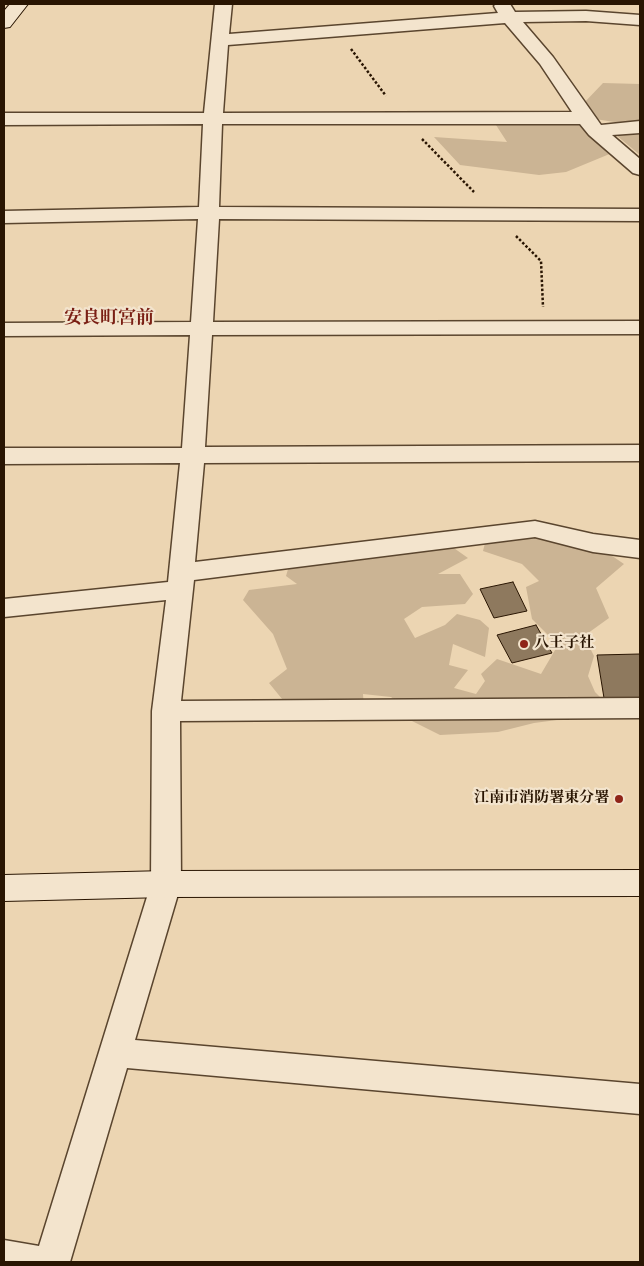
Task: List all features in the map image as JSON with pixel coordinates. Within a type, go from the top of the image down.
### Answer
[{"type":"street","points":[[4,23],[19,4]]},
{"type":"street","points":[[52,1262],[166,884],[166,711],[193,455],[209,213],[213,119],[222,4]]},
{"type":"street","points":[[220,40],[337,30],[505,11],[640,20]]},
{"type":"street","points":[[505,11],[546,61],[590,125],[640,169]]},
{"type":"street","points":[[4,119],[402,119],[640,127]]},
{"type":"street","points":[[4,217],[209,213],[640,214]]},
{"type":"street","points":[[4,329],[640,328]]},
{"type":"street","points":[[4,456],[640,452]]},
{"type":"street","points":[[4,608],[535,529],[593,543],[640,549]]},
{"type":"street","points":[[166,711],[640,708]]},
{"type":"street","points":[[4,888],[166,884],[640,884]]},
{"type":"street","points":[[115,1053],[640,1099]]},
{"type":"street","points":[[4,1257],[35,1262]]},
{"type":"path","points":[[337,30],[402,119],[541,261],[545,328]]},
{"type":"shaded area","points":[[603,83],[640,84],[640,123],[634,125],[595,119],[583,104]]},
{"type":"shaded area","points":[[578,122],[612,153],[566,172],[539,175],[460,165],[434,137],[507,142],[496,125]]},
{"type":"shaded area","points":[[640,133],[640,155],[616,135]]},
{"type":"shaded area","points":[[531,536],[593,543],[624,564],[596,588],[609,618],[584,636],[594,656],[588,676],[595,692],[611,708],[595,715],[534,723],[498,732],[440,735],[412,721],[407,709],[391,697],[363,694],[364,709],[291,710],[269,683],[287,669],[273,634],[243,600],[249,590],[297,584],[286,576],[291,559],[451,546],[468,558],[438,574],[460,574],[473,594],[465,604],[422,607],[404,619],[415,638],[445,625],[457,614],[480,620],[489,628],[485,657],[453,644],[449,665],[468,670],[454,688],[476,694],[485,681],[481,674],[497,659],[541,674],[558,645],[532,619],[526,587],[539,581],[522,564],[483,551],[486,539]]},
{"type":"building","points":[[513,582],[527,611],[494,618],[480,589]]},
{"type":"building","name":"八王子社","points":[[536,625],[552,653],[512,663],[497,635]]},
{"type":"building","points":[[640,654],[640,698],[604,698],[597,655]]},
{"type":"place","name":"八王子社","points":[[524,644]]},
{"type":"place","name":"江南市消防署東分署","points":[[619,799]]},
{"type":"district","name":"安良町宮前","points":[[109,319]]}]
